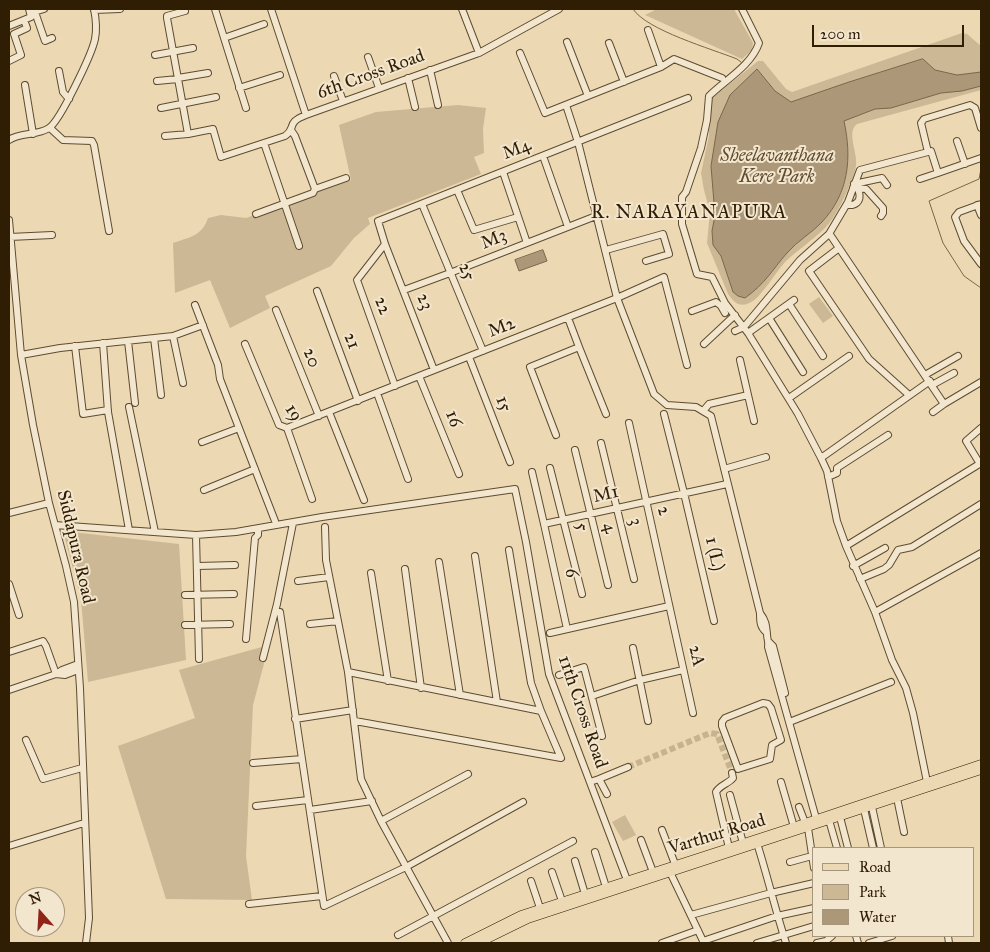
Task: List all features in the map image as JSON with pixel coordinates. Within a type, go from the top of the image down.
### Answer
[{"type":"main road","name":"Varthur Road","points":[[464,943],[521,915],[540,908],[756,842],[981,764]]},
{"type":"main road","name":"Varthur Road","points":[[790,830],[808,828],[818,821],[840,817],[981,770]]},
{"type":"main road","name":"Varthur Road","points":[[479,943],[528,919],[743,843],[756,842]]},
{"type":"street","points":[[31,11],[44,9]]},
{"type":"street","points":[[9,140],[12,137],[38,134],[50,128],[56,121],[69,99],[95,42],[96,24],[94,10],[120,9]]},
{"type":"street","points":[[215,9],[246,108]]},
{"type":"street","name":"6th Cross Road","points":[[271,9],[306,115],[479,53],[559,9]]},
{"type":"street","points":[[462,9],[479,53]]},
{"type":"street","points":[[742,9],[759,43],[756,51],[729,79],[709,96],[707,120],[701,148],[686,192],[682,197],[682,224],[694,268],[698,274],[712,277],[723,305],[739,329],[748,333],[788,398],[801,412],[807,423],[828,477],[837,521],[853,566],[875,612],[892,660],[906,688],[927,782]]},
{"type":"street","points":[[9,26],[31,17],[31,11]]},
{"type":"street","points":[[31,11],[45,42],[52,38]]},
{"type":"street","points":[[185,11],[168,16],[167,18],[188,134]]},
{"type":"street","points":[[9,61],[21,55],[14,34],[27,28],[24,20]]},
{"type":"street","points":[[224,38],[264,24]]},
{"type":"street","points":[[648,30],[662,67]]},
{"type":"street","points":[[567,42],[588,96]]},
{"type":"street","points":[[609,43],[624,82]]},
{"type":"street","points":[[154,55],[193,48]]},
{"type":"street","points":[[520,53],[545,113],[662,67],[674,60],[722,78]]},
{"type":"street","points":[[368,57],[379,88]]},
{"type":"street","points":[[430,70],[438,105]]},
{"type":"street","points":[[59,71],[63,92],[69,99]]},
{"type":"street","points":[[157,81],[208,73]]},
{"type":"street","points":[[239,88],[280,75]]},
{"type":"street","points":[[334,76],[343,101]]},
{"type":"street","points":[[408,78],[415,107]]},
{"type":"street","points":[[25,85],[33,134]]},
{"type":"street","points":[[161,108],[216,97]]},
{"type":"street","name":"M4","points":[[385,244],[378,221],[688,98]]},
{"type":"street","points":[[566,105],[578,142],[617,298],[654,394],[666,404],[696,407],[704,410],[711,416],[760,613],[760,622],[769,642],[773,646],[789,720],[818,821]]},
{"type":"street","points":[[928,152],[921,123],[924,119],[970,105],[975,108],[981,128]]},
{"type":"street","points":[[165,136],[213,129],[220,157],[285,136],[291,130],[292,122],[296,118],[306,115]]},
{"type":"street","points":[[50,128],[57,137],[63,140],[92,141],[109,231]]},
{"type":"street","points":[[291,130],[316,189]]},
{"type":"street","points":[[957,141],[964,164]]},
{"type":"street","points":[[264,143],[299,246]]},
{"type":"street","points":[[739,329],[800,260],[830,235],[855,187],[860,170],[931,151],[938,173]]},
{"type":"street","points":[[543,156],[568,227]]},
{"type":"street","points":[[920,179],[981,158]]},
{"type":"street","points":[[503,172],[527,242]]},
{"type":"street","points":[[256,214],[313,193],[316,189],[346,178]]},
{"type":"street","points":[[855,187],[882,178],[887,185]]},
{"type":"street","points":[[855,187],[866,189],[883,208],[881,216]]},
{"type":"street","points":[[457,190],[474,230],[518,217]]},
{"type":"street","name":"25","points":[[422,204],[483,351]]},
{"type":"street","points":[[981,215],[979,204],[959,212],[955,217],[964,241],[981,264]]},
{"type":"street","name":"M3","points":[[404,290],[596,216]]},
{"type":"street","name":"Siddapura Road","points":[[9,220],[13,311],[32,422],[49,503],[74,602],[89,918],[86,943]]},
{"type":"street","points":[[825,226],[944,404]]},
{"type":"street","points":[[606,250],[663,234],[669,254],[646,261]]},
{"type":"street","points":[[10,237],[52,235]]},
{"type":"street","name":"23","points":[[385,244],[434,370]]},
{"type":"street","name":"22","points":[[385,244],[356,280],[395,386]]},
{"type":"street","points":[[839,248],[808,271],[869,358],[909,394]]},
{"type":"street","name":"M2","points":[[287,428],[568,318],[664,277],[687,365]]},
{"type":"street","name":"21","points":[[317,291],[358,400]]},
{"type":"street","points":[[692,311],[716,302],[723,305]]},
{"type":"street","points":[[748,333],[792,302],[823,356]]},
{"type":"street","points":[[195,305],[218,365],[220,379],[275,521]]},
{"type":"street","name":"20","points":[[276,310],[318,416]]},
{"type":"street","points":[[704,344],[729,314]]},
{"type":"street","points":[[568,318],[606,414]]},
{"type":"street","points":[[769,318],[803,372]]},
{"type":"street","points":[[21,355],[75,346],[173,336],[203,325]]},
{"type":"street","points":[[173,336],[183,383]]},
{"type":"street","points":[[154,338],[160,395]]},
{"type":"street","points":[[128,341],[135,403]]},
{"type":"street","points":[[103,343],[108,410],[129,530]]},
{"type":"street","name":"19","points":[[244,344],[279,424],[287,428],[312,499]]},
{"type":"street","points":[[75,346],[82,414],[108,410]]},
{"type":"street","points":[[556,435],[530,367],[579,347]]},
{"type":"street","points":[[788,398],[849,356]]},
{"type":"street","points":[[925,375],[958,356]]},
{"type":"street","name":"15","points":[[469,357],[510,462]]},
{"type":"street","points":[[740,360],[754,420]]},
{"type":"street","points":[[821,458],[909,394],[954,373]]},
{"type":"street","name":"16","points":[[419,376],[459,474]]},
{"type":"street","points":[[933,412],[981,382]]},
{"type":"street","points":[[377,393],[408,479]]},
{"type":"street","points":[[704,410],[710,404],[748,395]]},
{"type":"street","points":[[129,407],[155,532]]},
{"type":"street","points":[[329,412],[364,500]]},
{"type":"street","name":"1 (L)","points":[[664,414],[714,621]]},
{"type":"street","name":"2","points":[[628,423],[669,606]]},
{"type":"street","points":[[202,442],[239,428]]},
{"type":"street","points":[[846,546],[981,463],[966,441],[981,428]]},
{"type":"street","points":[[828,477],[837,474],[837,468],[888,436]]},
{"type":"street","name":"3","points":[[601,443],[634,579]]},
{"type":"street","name":"4","points":[[575,450],[608,585]]},
{"type":"street","points":[[724,469],[766,457]]},
{"type":"street","name":"5","points":[[550,468],[582,594]]},
{"type":"street","points":[[204,490],[255,469]]},
{"type":"street","points":[[532,472],[544,524]]},
{"type":"street","name":"M1","points":[[544,524],[727,484]]},
{"type":"street","name":"11th Cross Road","points":[[293,524],[322,517],[515,489],[549,674],[627,880]]},
{"type":"street","points":[[9,513],[49,503]]},
{"type":"street","points":[[860,579],[884,569],[889,565],[898,550],[912,547],[981,504]]},
{"type":"street","points":[[55,525],[196,535],[293,524],[278,604],[264,658]]},
{"type":"street","name":"6","points":[[544,524],[567,629]]},
{"type":"street","points":[[325,527],[326,560],[348,672],[361,779],[381,821],[448,943]]},
{"type":"street","points":[[246,639],[255,538],[251,536],[254,529]]},
{"type":"street","points":[[196,535],[200,624],[199,659]]},
{"type":"street","points":[[853,566],[886,548]]},
{"type":"street","points":[[355,721],[561,758],[531,683],[509,550]]},
{"type":"street","points":[[875,612],[981,553]]},
{"type":"street","points":[[475,556],[497,702]]},
{"type":"street","points":[[440,562],[460,695]]},
{"type":"street","points":[[198,566],[235,566]]},
{"type":"street","points":[[405,569],[421,688]]},
{"type":"street","points":[[371,573],[388,681]]},
{"type":"street","points":[[298,581],[329,577]]},
{"type":"street","points":[[9,584],[19,615]]},
{"type":"street","points":[[185,595],[234,594]]},
{"type":"street","points":[[550,633],[669,606]]},
{"type":"street","name":"2A","points":[[669,606],[693,713]]},
{"type":"street","points":[[280,612],[324,906],[406,867],[523,802]]},
{"type":"street","points":[[310,624],[338,621]]},
{"type":"street","points":[[185,624],[230,624]]},
{"type":"street","points":[[9,652],[43,641],[56,674]]},
{"type":"street","points":[[633,648],[648,720]]},
{"type":"street","points":[[9,690],[56,674],[65,675],[78,667]]},
{"type":"street","points":[[559,675],[584,667],[602,736]]},
{"type":"street","points":[[592,696],[640,680],[684,670]]},
{"type":"street","points":[[348,672],[541,711]]},
{"type":"street","points":[[776,723],[789,720],[891,682]]},
{"type":"street","points":[[763,704],[768,704],[776,723],[781,740],[772,745],[770,758],[738,769],[722,722],[726,718],[763,704]]},
{"type":"street","points":[[296,719],[354,710]]},
{"type":"street","points":[[26,740],[42,779],[82,768]]},
{"type":"street","points":[[253,763],[302,759]]},
{"type":"street","points":[[590,782],[628,767]]},
{"type":"street","points":[[729,848],[716,792],[717,789],[730,782],[733,778],[732,773]]},
{"type":"street","points":[[381,821],[468,774]]},
{"type":"street","points":[[599,779],[606,794]]},
{"type":"street","points":[[781,782],[790,830]]},
{"type":"street","points":[[730,795],[743,843]]},
{"type":"street","points":[[897,798],[904,832]]},
{"type":"street","points":[[256,806],[308,800]]},
{"type":"street","points":[[310,810],[372,801]]},
{"type":"street","points":[[799,807],[804,820]]},
{"type":"street","points":[[868,808],[873,847]]},
{"type":"street","points":[[868,808],[882,847]]},
{"type":"street","points":[[840,817],[848,847]]},
{"type":"street","points":[[829,820],[837,847]]},
{"type":"street","points":[[9,846],[84,823]]},
{"type":"street","points":[[790,862],[812,856],[808,828]]},
{"type":"street","points":[[662,830],[671,868],[703,942],[777,916],[812,908]]},
{"type":"street","points":[[641,840],[653,872]]},
{"type":"street","points":[[398,936],[573,841]]},
{"type":"street","points":[[756,842],[786,943]]},
{"type":"street","points":[[595,852],[606,887]]},
{"type":"street","points":[[575,861],[585,894]]},
{"type":"street","points":[[552,872],[562,901]]},
{"type":"street","points":[[531,881],[540,908]]},
{"type":"street","points":[[691,915],[812,883]]},
{"type":"street","points":[[249,904],[322,896]]},
{"type":"street","points":[[757,943],[812,927]]},
{"type":"street","points":[[662,943],[698,930]]},
{"type":"street","points":[[817,943],[826,941],[831,937]]},
{"type":"street","points":[[869,943],[889,937]]},
{"type":"green space","points":[[657,9],[734,9],[753,43],[752,50],[742,59],[645,15]]},
{"type":"green space","name":"Sheelavanthana Kere Park","points":[[962,33],[967,34],[981,46],[981,90],[857,124],[852,132],[856,168],[840,207],[833,218],[821,232],[785,262],[755,299],[744,305],[734,301],[728,294],[707,243],[710,212],[701,173],[709,136],[709,104],[712,98],[758,61],[763,61],[786,89],[792,92]]},
{"type":"green space","points":[[458,105],[486,108],[483,129],[484,153],[474,157],[481,174],[368,218],[370,224],[354,238],[331,266],[265,296],[270,308],[230,328],[210,280],[175,293],[173,243],[199,232],[208,218],[221,215],[246,218],[351,180],[339,125],[376,112]]},
{"type":"green space","points":[[819,297],[833,316],[823,323],[809,304]]},
{"type":"green space","points":[[63,531],[179,544],[186,660],[88,682],[81,599]]},
{"type":"green space","points":[[269,645],[253,705],[246,856],[252,900],[166,899],[118,746],[195,718],[179,670]]},
{"type":"green space","points":[[625,815],[636,835],[623,841],[612,822]]},
{"type":"water","name":"Sheelavanthana Kere Park","points":[[923,59],[935,70],[957,75],[981,72],[981,86],[962,91],[941,93],[891,108],[875,109],[844,121],[848,162],[843,187],[831,211],[818,226],[791,249],[758,287],[745,298],[738,296],[733,292],[721,256],[713,245],[712,231],[715,215],[711,166],[718,122],[730,95],[757,69],[775,91],[791,102]]},
{"type":"water","points":[[543,250],[547,261],[519,271],[515,260]]},
{"type":"waterway","points":[[633,9],[640,17],[665,31],[741,62]]},
{"type":"waterway","points":[[981,169],[979,179],[929,201],[943,243],[964,276],[981,288]]},
{"type":"tunnel","points":[[628,767],[710,733],[717,734],[732,773]]},
{"type":"district","name":"R. NARAYANAPURA","points":[[689,213]]}]
